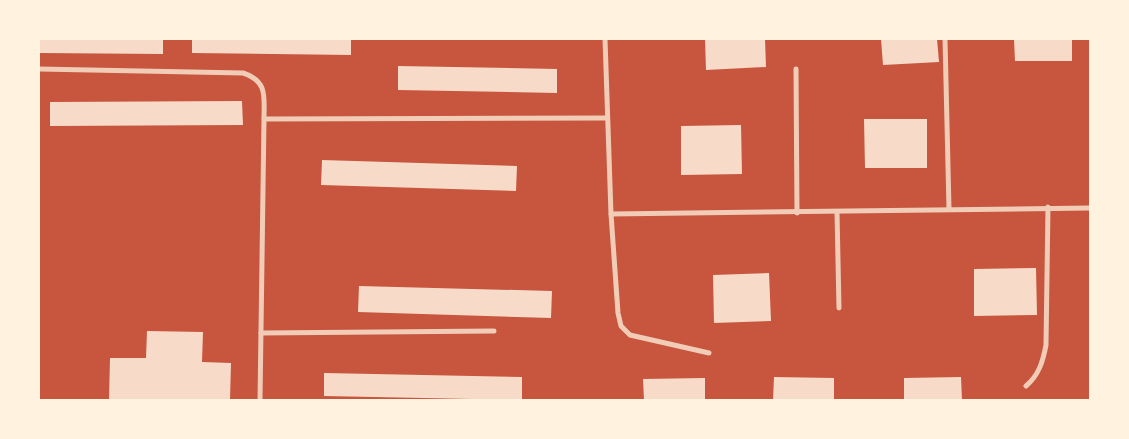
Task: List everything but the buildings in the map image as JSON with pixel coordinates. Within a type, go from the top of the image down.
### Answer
[{"type":"street","points":[[605,39],[612,214],[618,313],[621,326],[630,335],[709,353]]},
{"type":"street","points":[[945,39],[949,209]]},
{"type":"street","points":[[39,69],[243,74],[254,77],[260,83],[264,93],[260,400]]},
{"type":"street","points":[[796,69],[797,213]]},
{"type":"street","points":[[264,119],[607,118]]},
{"type":"street","points":[[612,214],[797,213],[1048,207],[1090,208]]},
{"type":"street","points":[[1026,386],[1032,381],[1039,370],[1046,345],[1048,207]]},
{"type":"street","points":[[837,212],[838,308]]},
{"type":"street","points":[[261,333],[494,331]]}]
